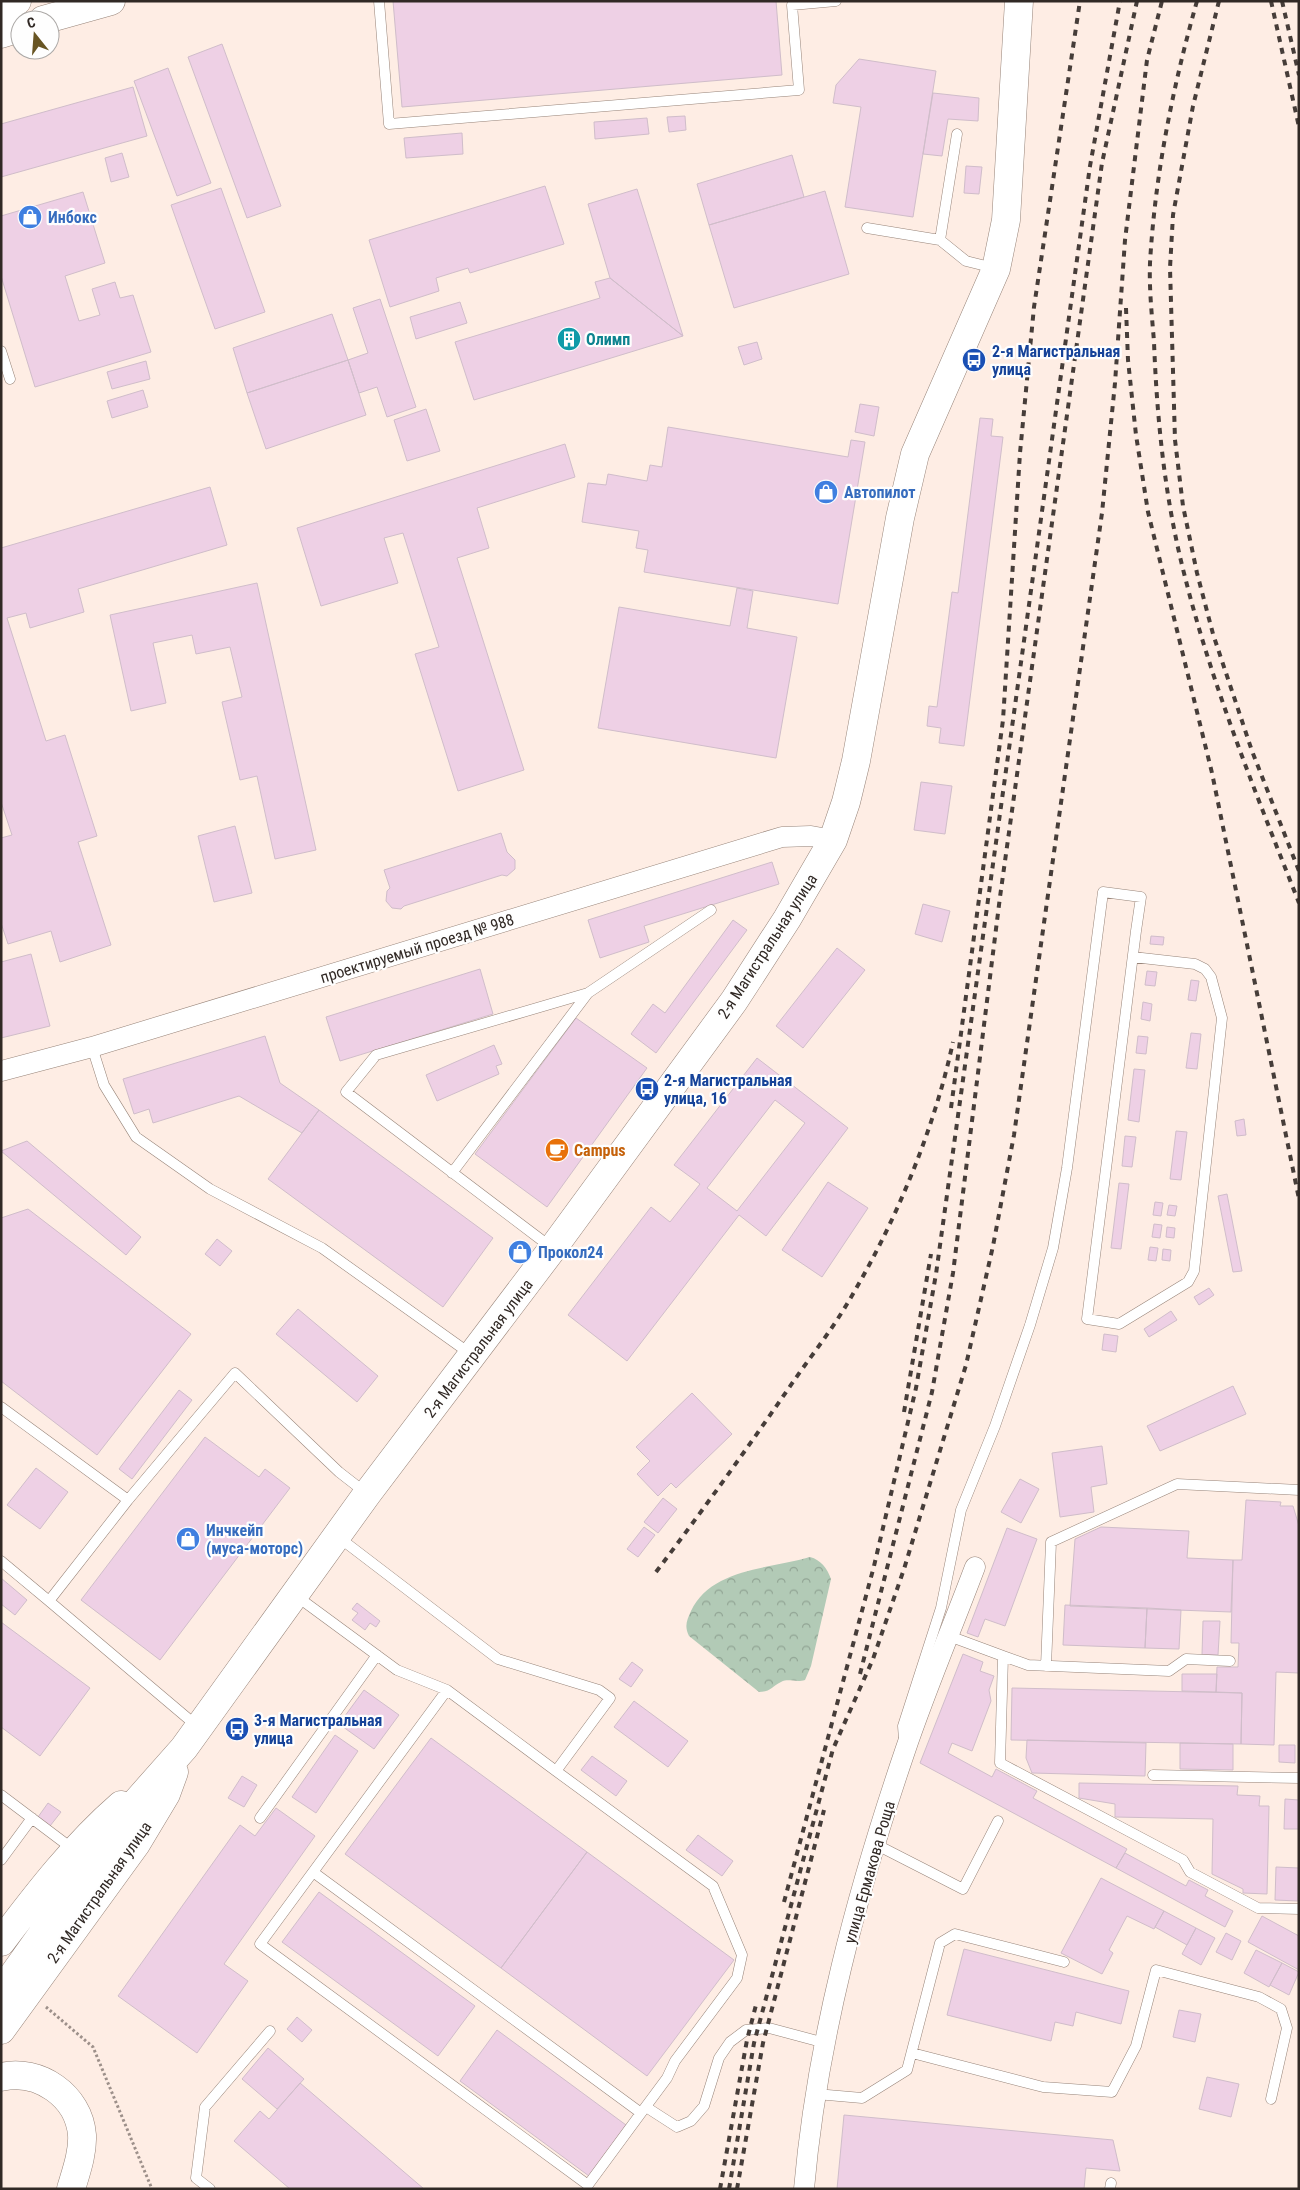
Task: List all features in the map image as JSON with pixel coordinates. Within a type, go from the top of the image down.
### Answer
[{"type":"street","points":[[1,9],[17,1]]},
{"type":"street","points":[[60,15],[111,1]]},
{"type":"street","name":"2-я Магистральная улица","points":[[1,1992],[138,1800],[187,1742],[367,1494],[553,1248],[734,1001],[787,919],[833,840],[846,802],[856,761],[900,518],[915,454],[996,269],[1006,220],[1019,1]]},
{"type":"street","name":"проектируемый проезд № 988","points":[[1,1071],[92,1047],[782,837],[811,836],[833,840]]},
{"type":"street","name":"улица Ермакова Роща","points":[[804,2189],[816,2094],[825,2043],[875,1844],[906,1749],[975,1567]]},
{"type":"street","points":[[1,1942],[52,1875],[100,1823],[187,1742]]},
{"type":"street","name":"2-я Магистральная улица","points":[[1,2030],[136,1844],[166,1794],[187,1742]]},
{"type":"street","points":[[1,2077],[26,2075],[43,2080],[60,2092],[72,2106],[79,2120],[82,2137],[78,2166],[71,2189]]},
{"type":"lane","points":[[379,3],[389,124],[799,90],[792,5],[836,1]]},
{"type":"lane","points":[[940,240],[957,134]]},
{"type":"lane","points":[[867,228],[940,240],[966,261],[996,269]]},
{"type":"lane","points":[[1,351],[10,379]]},
{"type":"lane","points":[[906,1749],[903,1726],[941,1608],[961,1510],[998,1417],[1030,1325],[1053,1248],[1067,1168],[1102,892],[1141,897],[1133,956],[1087,1319],[1119,1324],[1188,1282],[1194,1271],[1222,1018],[1211,977],[1205,969],[1195,964],[1133,956]]},
{"type":"lane","points":[[553,1248],[346,1092],[376,1055],[588,993],[711,910]]},
{"type":"lane","points":[[452,1173],[588,993]]},
{"type":"lane","points":[[92,1047],[104,1085],[136,1137],[210,1189],[322,1248],[472,1356]]},
{"type":"lane","points":[[48,1601],[128,1500],[236,1373],[339,1472],[367,1494]]},
{"type":"lane","points":[[1,1407],[128,1500]]},
{"type":"lane","points":[[1046,1666],[1051,1542],[1178,1484],[1299,1490]]},
{"type":"lane","points":[[337,1536],[498,1659],[599,1690],[610,1698],[556,1771]]},
{"type":"lane","points":[[1,1561],[48,1601],[187,1742]]},
{"type":"lane","points":[[294,1594],[397,1670],[448,1690],[713,1886],[742,1955],[737,1978],[675,2061],[667,2078],[588,2185],[260,1944],[448,1690]]},
{"type":"lane","points":[[949,1636],[1028,1665],[1169,1671],[1186,1659],[1230,1661]]},
{"type":"lane","points":[[260,1818],[377,1655]]},
{"type":"lane","points":[[1003,1656],[1000,1763],[1183,1860],[1190,1872],[1258,1908],[1299,1909]]},
{"type":"lane","points":[[1153,1775],[1299,1778]]},
{"type":"lane","points":[[1,1795],[75,1850]]},
{"type":"lane","points":[[1,1860],[32,1818]]},
{"type":"lane","points":[[875,1844],[962,1889],[998,1821]]},
{"type":"lane","points":[[313,1872],[644,2110],[677,2127],[691,2121],[704,2106],[719,2058],[730,2042],[746,2030],[769,2028],[825,2043]]},
{"type":"lane","points":[[816,2094],[862,2098],[908,2070],[940,1943],[955,1934],[1064,1962]]},
{"type":"lane","points":[[912,2053],[1043,2087],[1112,2092],[1136,2046],[1156,1970],[1258,1997],[1281,2009],[1287,2028],[1271,2099]]},
{"type":"lane","points":[[210,2189],[196,2178],[205,2106],[270,2031]]},
{"type":"path","points":[[46,2007],[93,2047],[152,2189]]},
{"type":"green space","points":[[810,1557],[823,1565],[831,1579],[811,1666],[805,1680],[784,1681],[769,1690],[759,1692],[689,1636],[686,1626],[691,1611],[700,1597],[712,1586],[743,1572]]},
{"type":"building","points":[[393,1],[776,1],[782,75],[402,107]]},
{"type":"building","points":[[222,44],[281,206],[247,218],[188,57]]},
{"type":"building","points":[[859,59],[936,71],[913,217],[845,207],[861,107],[833,103],[836,85]]},
{"type":"building","points":[[168,68],[211,183],[177,196],[134,81]]},
{"type":"building","points":[[133,87],[147,136],[1,177],[1,124]]},
{"type":"building","points":[[933,93],[979,98],[978,121],[948,119],[942,156],[923,154]]},
{"type":"building","points":[[685,116],[686,130],[669,132],[667,117]]},
{"type":"building","points":[[647,118],[649,134],[595,139],[594,122]]},
{"type":"building","points":[[462,133],[463,154],[406,158],[404,138]]},
{"type":"building","points":[[122,153],[129,177],[111,182],[105,158]]},
{"type":"building","points":[[792,155],[804,197],[709,225],[697,184]]},
{"type":"building","points":[[966,166],[982,167],[979,194],[964,193]]},
{"type":"building","points":[[545,186],[564,244],[470,273],[468,268],[436,278],[439,291],[390,307],[369,240]]},
{"type":"building","points":[[221,188],[265,312],[215,329],[171,205]]},
{"type":"building","name":"Олимп","points":[[637,189],[683,336],[610,278],[588,204]]},
{"type":"building","points":[[825,191],[849,274],[734,308],[709,225]]},
{"type":"building","points":[[83,192],[105,263],[65,276],[79,321],[100,315],[92,289],[115,282],[120,298],[133,295],[151,352],[35,387],[1,276],[1,216]]},
{"type":"building","name":"Олимп","points":[[610,278],[683,336],[474,400],[455,342],[600,298],[595,282]]},
{"type":"building","points":[[380,299],[416,407],[387,417],[377,387],[359,393],[348,360],[368,353],[353,308]]},
{"type":"building","points":[[460,302],[467,323],[416,339],[410,317]]},
{"type":"building","points":[[332,314],[348,360],[247,393],[233,348]]},
{"type":"building","points":[[757,342],[762,359],[744,365],[738,347]]},
{"type":"building","points":[[348,360],[366,415],[266,449],[247,393]]},
{"type":"building","points":[[146,361],[150,379],[112,389],[107,372]]},
{"type":"building","points":[[143,390],[148,407],[112,418],[107,401]]},
{"type":"building","points":[[860,404],[879,407],[874,436],[855,432]]},
{"type":"building","points":[[426,409],[440,451],[407,461],[394,420]]},
{"type":"building","points":[[980,418],[993,419],[991,436],[1003,437],[964,746],[939,743],[941,728],[927,726],[929,706],[937,707],[952,592],[958,593]]},
{"type":"building","points":[[668,427],[848,457],[851,440],[865,442],[838,604],[644,572],[648,550],[636,548],[639,531],[582,522],[588,483],[606,485],[608,474],[647,481],[650,465],[662,467]]},
{"type":"building","points":[[565,444],[575,477],[477,508],[489,548],[457,558],[524,770],[458,791],[415,654],[439,647],[403,533],[384,538],[398,583],[321,606],[297,528]]},
{"type":"building","points":[[210,487],[227,545],[78,589],[84,612],[30,628],[26,613],[7,618],[46,741],[65,735],[97,836],[78,842],[111,945],[60,962],[51,931],[8,944],[1,923],[1,838],[12,835],[1,802],[1,548]]},
{"type":"building","points":[[257,583],[316,850],[275,859],[257,776],[240,780],[222,702],[242,697],[230,647],[196,654],[192,635],[153,643],[166,703],[131,711],[110,615]]},
{"type":"building","points":[[737,588],[753,591],[747,628],[797,637],[776,758],[598,728],[619,607],[730,626]]},
{"type":"building","points":[[921,782],[952,786],[945,834],[914,830]]},
{"type":"building","points":[[235,826],[252,893],[214,902],[198,836]]},
{"type":"building","points":[[501,833],[507,852],[515,860],[515,869],[507,876],[502,875],[404,906],[401,909],[392,908],[386,901],[387,891],[390,888],[384,870]]},
{"type":"building","points":[[772,862],[779,884],[644,926],[649,942],[600,958],[588,920]]},
{"type":"building","points":[[923,904],[950,911],[942,942],[915,934]]},
{"type":"building","points":[[733,920],[747,930],[656,1053],[631,1034],[653,1004],[665,1013]]},
{"type":"building","points":[[1151,936],[1164,937],[1163,945],[1150,944]]},
{"type":"building","points":[[837,948],[865,970],[803,1048],[776,1026]]},
{"type":"building","points":[[31,954],[50,1026],[1,1038],[1,962]]},
{"type":"building","points":[[480,969],[493,1014],[340,1061],[326,1017]]},
{"type":"building","points":[[1147,971],[1157,972],[1155,986],[1145,985]]},
{"type":"building","points":[[1191,980],[1199,981],[1196,1001],[1188,1000]]},
{"type":"building","points":[[1143,1002],[1152,1004],[1150,1021],[1141,1019]]},
{"type":"building","points":[[576,1018],[647,1068],[547,1207],[475,1154]]},
{"type":"building","points":[[1191,1033],[1201,1034],[1197,1069],[1186,1068]]},
{"type":"building","points":[[265,1036],[280,1083],[319,1110],[302,1133],[239,1096],[153,1123],[149,1109],[134,1114],[123,1079]]},
{"type":"building","points":[[1138,1036],[1148,1037],[1146,1054],[1136,1053]]},
{"type":"building","points":[[494,1045],[502,1064],[496,1066],[499,1074],[437,1101],[426,1075]]},
{"type":"building","points":[[757,1058],[848,1128],[766,1236],[739,1215],[627,1361],[568,1315],[651,1207],[670,1222],[700,1184],[674,1165]],"holes":[[[775,1100],[805,1123],[737,1211],[707,1188]]]},
{"type":"building","points":[[1134,1069],[1145,1070],[1139,1122],[1128,1120]]},
{"type":"building","points":[[319,1110],[493,1238],[443,1307],[268,1179]]},
{"type":"building","points":[[1244,1119],[1246,1135],[1237,1136],[1235,1121]]},
{"type":"building","points":[[1176,1131],[1187,1132],[1181,1180],[1170,1179]]},
{"type":"building","points":[[1125,1136],[1136,1137],[1132,1167],[1122,1166]]},
{"type":"building","points":[[27,1141],[141,1237],[126,1255],[1,1151]]},
{"type":"building","points":[[828,1182],[868,1208],[822,1277],[782,1250]]},
{"type":"building","points":[[1119,1183],[1129,1184],[1121,1249],[1111,1248]]},
{"type":"building","points":[[1227,1194],[1242,1271],[1233,1272],[1218,1196]]},
{"type":"building","points":[[1155,1202],[1163,1203],[1161,1216],[1153,1215]]},
{"type":"building","points":[[1169,1205],[1177,1206],[1175,1216],[1167,1215]]},
{"type":"building","points":[[28,1209],[191,1334],[97,1455],[1,1381],[1,1218]]},
{"type":"building","points":[[1154,1224],[1162,1225],[1160,1238],[1152,1237]]},
{"type":"building","points":[[1167,1227],[1175,1228],[1174,1238],[1166,1237]]},
{"type":"building","points":[[217,1239],[232,1251],[220,1266],[205,1254]]},
{"type":"building","points":[[1150,1247],[1158,1248],[1156,1261],[1148,1260]]},
{"type":"building","points":[[1163,1249],[1171,1250],[1170,1261],[1162,1260]]},
{"type":"building","points":[[1209,1288],[1214,1295],[1199,1305],[1194,1297]]},
{"type":"building","points":[[298,1309],[378,1376],[357,1402],[276,1334]]},
{"type":"building","points":[[1171,1311],[1177,1320],[1149,1337],[1144,1329]]},
{"type":"building","points":[[1104,1334],[1118,1336],[1116,1352],[1102,1350]]},
{"type":"building","points":[[1233,1386],[1246,1414],[1160,1451],[1147,1426]]},
{"type":"building","points":[[179,1390],[192,1400],[132,1479],[119,1469]]},
{"type":"building","points":[[692,1393],[732,1434],[676,1488],[671,1483],[658,1496],[637,1474],[650,1461],[636,1447]]},
{"type":"building","points":[[205,1437],[259,1477],[265,1469],[290,1488],[160,1660],[81,1600]]},
{"type":"building","points":[[1102,1446],[1107,1484],[1091,1487],[1094,1512],[1060,1517],[1052,1453]]},
{"type":"building","points":[[36,1468],[68,1492],[40,1529],[7,1505]]},
{"type":"building","points":[[1020,1479],[1039,1489],[1021,1523],[1001,1512]]},
{"type":"building","points":[[663,1498],[677,1509],[658,1533],[644,1522]]},
{"type":"building","points":[[1246,1500],[1281,1502],[1280,1506],[1293,1506],[1299,1526],[1299,1673],[1276,1672],[1274,1745],[1241,1744],[1242,1693],[1216,1692],[1217,1667],[1238,1667],[1239,1643],[1231,1643],[1233,1560],[1242,1560]]},
{"type":"building","points":[[644,1527],[655,1535],[638,1557],[627,1549]]},
{"type":"building","points":[[1101,1527],[1189,1531],[1187,1558],[1233,1560],[1231,1612],[1070,1606],[1075,1539]]},
{"type":"building","points":[[1007,1528],[1037,1539],[1005,1626],[985,1619],[978,1637],[967,1633]]},
{"type":"building","points":[[1,1578],[27,1600],[15,1615],[1,1604]]},
{"type":"building","points":[[357,1603],[380,1621],[376,1627],[370,1623],[365,1630],[352,1620],[358,1613],[352,1609]]},
{"type":"building","points":[[1065,1605],[1147,1608],[1145,1648],[1063,1645]]},
{"type":"building","points":[[1147,1608],[1181,1610],[1179,1649],[1145,1648]]},
{"type":"building","points":[[1203,1621],[1220,1621],[1218,1655],[1202,1655]]},
{"type":"building","points":[[1,1622],[90,1688],[40,1756],[1,1727]]},
{"type":"building","points":[[963,1654],[983,1662],[980,1671],[994,1676],[989,1690],[991,1701],[972,1751],[952,1743],[948,1753],[992,1777],[996,1769],[1037,1791],[1033,1798],[1127,1849],[1116,1868],[920,1763]]},
{"type":"building","points":[[632,1662],[643,1670],[631,1687],[619,1679]]},
{"type":"building","points":[[1182,1674],[1217,1674],[1216,1692],[1182,1691]]},
{"type":"building","points":[[1012,1688],[1242,1693],[1241,1744],[1011,1740]]},
{"type":"building","points":[[364,1690],[399,1715],[374,1749],[339,1724]]},
{"type":"building","points":[[634,1701],[688,1741],[668,1767],[614,1727]]},
{"type":"building","points":[[335,1735],[358,1751],[316,1813],[292,1797]]},
{"type":"building","points":[[431,1738],[587,1852],[501,1968],[345,1854]]},
{"type":"building","points":[[1027,1740],[1146,1743],[1145,1776],[1032,1773],[1026,1758]]},
{"type":"building","points":[[1180,1743],[1233,1744],[1233,1770],[1180,1769]]},
{"type":"building","points":[[1279,1745],[1295,1745],[1295,1763],[1279,1762]]},
{"type":"building","points":[[592,1756],[627,1781],[616,1796],[581,1770]]},
{"type":"building","points":[[242,1776],[257,1785],[244,1807],[228,1798]]},
{"type":"building","points":[[1079,1783],[1238,1786],[1237,1795],[1260,1796],[1259,1806],[1269,1806],[1267,1894],[1243,1893],[1243,1889],[1212,1874],[1213,1819],[1115,1817],[1115,1804],[1079,1798]]},
{"type":"building","points":[[1285,1799],[1299,1800],[1299,1829],[1284,1829]]},
{"type":"building","points":[[48,1803],[61,1812],[50,1826],[38,1817]]},
{"type":"building","points":[[276,1808],[315,1836],[224,1964],[248,1981],[197,2053],[118,1996],[240,1825],[255,1836]]},
{"type":"building","points":[[698,1835],[733,1861],[722,1876],[686,1850]]},
{"type":"building","points":[[587,1852],[734,1960],[647,2076],[501,1968]]},
{"type":"building","points":[[1125,1853],[1186,1886],[1189,1880],[1208,1890],[1205,1896],[1233,1911],[1225,1927],[1116,1868]]},
{"type":"building","points":[[1276,1867],[1299,1868],[1298,1901],[1275,1900]]},
{"type":"building","points":[[1101,1878],[1164,1911],[1154,1929],[1127,1916],[1109,1950],[1113,1953],[1102,1974],[1061,1953]]},
{"type":"building","points":[[319,1892],[475,2006],[438,2056],[282,1942]]},
{"type":"building","points":[[1164,1911],[1196,1928],[1187,1945],[1155,1927]]},
{"type":"building","points":[[1262,1916],[1299,1936],[1299,1970],[1248,1942]]},
{"type":"building","points":[[1196,1928],[1215,1938],[1201,1965],[1182,1954]]},
{"type":"building","points":[[1226,1933],[1241,1941],[1232,1960],[1216,1952]]},
{"type":"building","points":[[964,1949],[1129,1991],[1121,2024],[1076,2012],[1073,2026],[1055,2022],[1051,2041],[947,2015]]},
{"type":"building","points":[[1256,1950],[1282,1963],[1269,1987],[1244,1973]]},
{"type":"building","points":[[1282,1963],[1299,1972],[1289,1995],[1270,1985]]},
{"type":"building","points":[[1179,2010],[1201,2014],[1195,2042],[1173,2037]]},
{"type":"building","points":[[297,2017],[312,2030],[302,2042],[287,2029]]},
{"type":"building","points":[[497,2030],[626,2125],[589,2176],[460,2081]]},
{"type":"building","points":[[268,2048],[304,2079],[277,2109],[242,2079]]},
{"type":"building","points":[[1207,2077],[1239,2084],[1231,2117],[1199,2109]]},
{"type":"building","points":[[300,2083],[424,2189],[290,2189],[234,2141],[260,2111],[269,2119]]},
{"type":"building","points":[[844,2115],[1113,2140],[1120,2171],[1086,2168],[1084,2189],[837,2189]]},
{"type":"railway","points":[[951,1108],[1003,720],[1020,453],[1034,307],[1080,1]]},
{"type":"railway","points":[[784,1902],[874,1566],[916,1388],[936,1274],[1090,166],[1120,1]]},
{"type":"railway","points":[[860,1674],[932,1392],[953,1273],[1000,897],[1102,163],[1137,1]]},
{"type":"railway","points":[[729,2189],[754,2043],[833,1749],[873,1659],[904,1569],[966,1365],[993,1246],[1014,1135],[1102,513],[1115,383],[1125,240],[1147,60],[1162,1]]},
{"type":"railway","points":[[1197,1],[1180,65],[1166,130],[1152,230],[1150,293],[1163,460],[1178,548],[1196,619],[1222,701],[1299,903]]},
{"type":"railway","points":[[1219,1],[1193,106],[1173,215],[1170,268],[1175,440],[1183,506],[1197,573],[1213,634],[1252,751],[1299,871]]},
{"type":"railway","points":[[1271,1],[1299,127]]},
{"type":"railway","points":[[1282,1],[1299,75]]},
{"type":"railway","points":[[1126,308],[1128,360],[1136,435],[1148,512],[1212,773],[1299,1199]]},
{"type":"railway","points":[[656,1572],[726,1478],[828,1334],[864,1274],[881,1243],[911,1177],[935,1110],[953,1042]]},
{"type":"railway","points":[[904,1412],[931,1254]]},
{"type":"railway","points":[[737,2189],[763,2043],[824,1810]]},
{"type":"railway","points":[[720,2189],[747,2040],[757,2001]]},
{"type":"place","name":"Инбокс","points":[[30,217]]},
{"type":"place","name":"Олимп","points":[[569,339]]},
{"type":"place","name":"2-я Магистральная улица","points":[[974,360]]},
{"type":"place","name":"Автопилот","points":[[826,492]]},
{"type":"place","name":"2-я Магистральная улица, 16","points":[[647,1089]]},
{"type":"place","name":"Campus","points":[[557,1150]]},
{"type":"place","name":"Прокол24","points":[[520,1252]]},
{"type":"place","name":"Инчкейп (муса-моторс)","points":[[188,1539]]},
{"type":"place","name":"3-я Магистральная улица","points":[[237,1729]]}]
